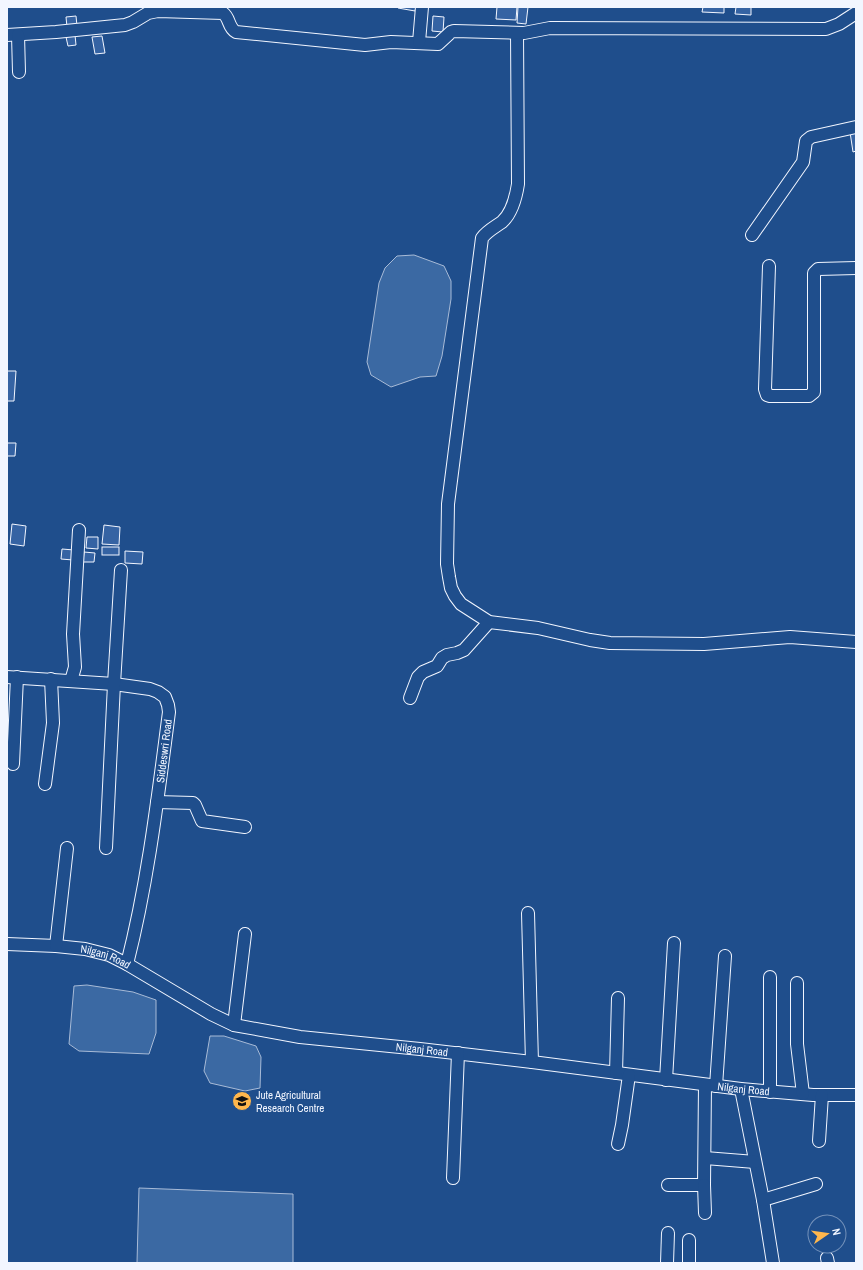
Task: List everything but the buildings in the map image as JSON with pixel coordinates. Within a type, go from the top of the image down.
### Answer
[{"type":"street","points":[[419,42],[422,7]]},
{"type":"street","points":[[19,72],[12,35],[125,25],[153,12],[176,9],[206,10],[225,14],[232,29],[236,32],[365,45],[388,42],[419,42],[438,44],[454,31],[517,33],[550,28],[818,30],[834,27],[856,13]]},
{"type":"street","points":[[517,33],[517,190],[508,215],[502,222],[486,232],[482,238],[448,504],[447,564],[451,588],[455,596],[461,604],[489,622],[538,628],[590,640],[621,643],[704,644],[790,637],[856,642]]},
{"type":"street","points":[[752,235],[803,162],[806,141],[808,138],[811,136],[856,127]]},
{"type":"street","points":[[769,266],[765,389],[767,395],[770,396],[809,396],[814,392],[814,273],[818,269],[856,268]]},
{"type":"street","points":[[70,681],[75,667],[73,634],[79,530]]},
{"type":"street","points":[[106,848],[121,570]]},
{"type":"street","points":[[410,698],[418,677],[423,672],[437,666],[442,658],[447,655],[464,650],[489,622]]},
{"type":"street","points":[[12,677],[13,764]]},
{"type":"street","name":"Siddeswri Road","points":[[12,677],[114,684],[150,689],[165,697],[168,705],[168,712],[158,802],[137,923],[127,964]]},
{"type":"street","points":[[45,784],[53,723],[51,679]]},
{"type":"street","points":[[158,802],[193,802],[202,821],[245,827]]},
{"type":"street","points":[[56,946],[67,848]]},
{"type":"street","points":[[528,912],[532,1062]]},
{"type":"street","points":[[234,1024],[245,934]]},
{"type":"street","points":[[666,1080],[674,943]]},
{"type":"street","name":"Nilganj Road","points":[[7,944],[85,949],[109,955],[127,964],[211,1014],[234,1024],[300,1037],[458,1053],[741,1089],[822,1095],[856,1095]]},
{"type":"street","points":[[705,1213],[705,1158],[711,1085],[725,956]]},
{"type":"street","points":[[770,977],[770,1092]]},
{"type":"street","points":[[797,983],[797,1044],[803,1094]]},
{"type":"street","points":[[616,1073],[618,998]]},
{"type":"street","points":[[453,1178],[458,1053]]},
{"type":"street","points":[[618,1144],[629,1075]]},
{"type":"street","points":[[741,1089],[763,1200],[773,1263]]},
{"type":"street","points":[[819,1141],[822,1095]]},
{"type":"street","points":[[705,1158],[755,1162]]},
{"type":"street","points":[[763,1200],[816,1184]]},
{"type":"street","points":[[668,1185],[704,1185]]},
{"type":"street","points":[[667,1263],[668,1234]]},
{"type":"street","points":[[689,1240],[690,1263]]},
{"type":"water","points":[[414,255],[444,266],[451,281],[451,299],[442,356],[436,376],[420,377],[391,387],[371,375],[367,362],[379,283],[385,268],[397,256]]},
{"type":"water","points":[[87,985],[133,992],[156,1000],[156,1033],[149,1054],[79,1051],[69,1044],[74,986]]},
{"type":"water","points":[[210,1036],[224,1036],[256,1046],[261,1057],[260,1088],[245,1091],[210,1083],[204,1071]]},
{"type":"water","points":[[139,1188],[293,1194],[293,1263],[137,1263]]},
{"type":"place","name":"Jute Agricultural Research Centre","points":[[242,1101]]}]
